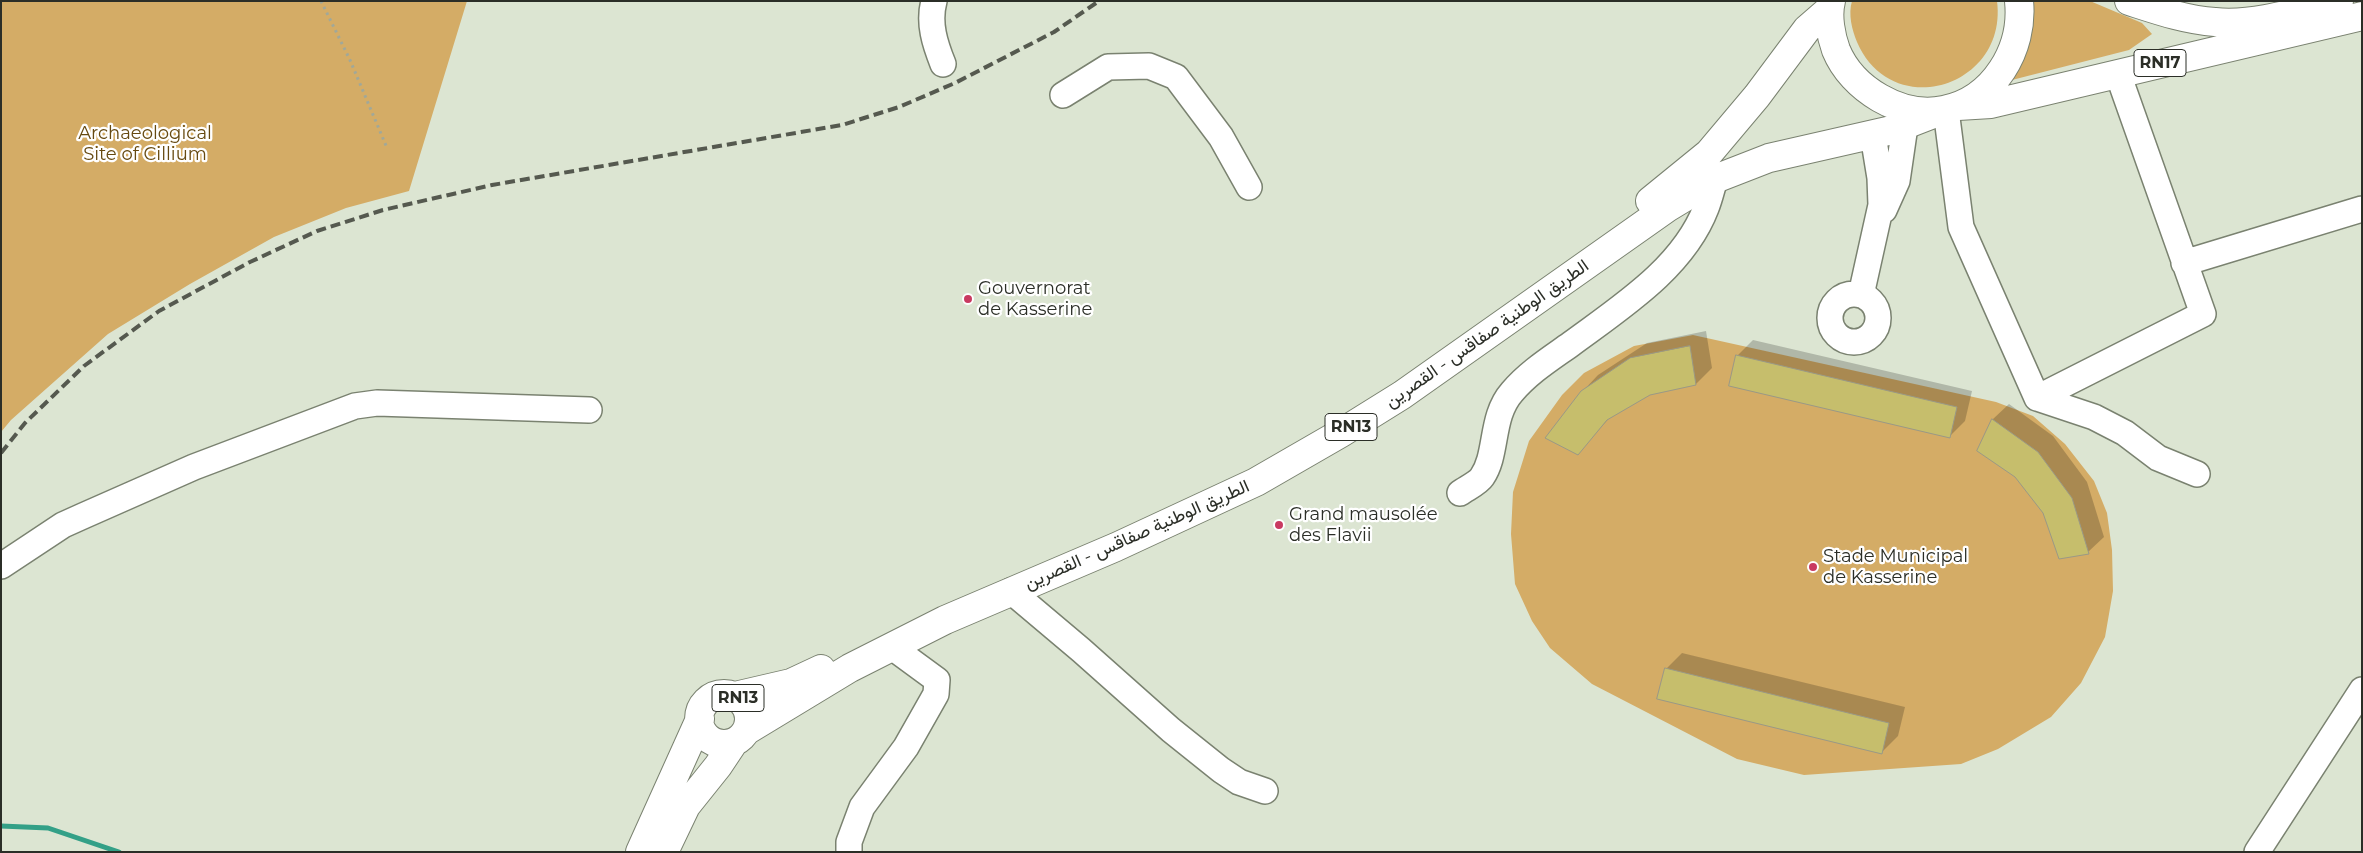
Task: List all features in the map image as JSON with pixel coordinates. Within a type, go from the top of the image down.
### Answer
[{"type":"main road","points":[[1830,4],[1832,39],[1843,66],[1861,86],[1885,102],[1912,109],[1948,109],[1986,90],[2007,65],[2018,35],[2019,1]]},
{"type":"main road","points":[[2130,1],[2175,16],[2216,22],[2265,19],[2339,1]]},
{"type":"main road","name":"الطريق الوطنية صفاقس - القصرين","points":[[735,696],[792,683],[950,606],[1053,561],[1252,466],[1354,410],[1412,372],[1598,239],[1653,199],[1695,164],[1730,130],[1807,28],[1830,4]]},
{"type":"main road","points":[[2175,16],[2176,59]]},
{"type":"main road","name":"RN17","points":[[1948,109],[1992,104],[2362,16]]},
{"type":"main road","name":"الطريق الوطنية صفاقس - القصرين","points":[[664,852],[686,806],[740,737],[850,668],[945,620],[1116,547],[1256,482],[1402,395],[1667,208],[1715,179],[1769,158],[1873,135],[1905,126],[1948,109]]},
{"type":"main road","name":"RN13","points":[[640,852],[700,719],[701,710],[711,698],[727,694],[735,696],[742,701],[749,715],[740,737],[726,744],[710,740],[704,734],[700,719]]},
{"type":"street","points":[[934,1],[932,11],[934,41],[943,64]]},
{"type":"street","points":[[1063,95],[1108,67],[1149,66],[1176,77],[1221,137],[1249,187]]},
{"type":"street","points":[[2038,398],[2203,314],[2118,74]]},
{"type":"street","points":[[1948,109],[1961,227],[2038,398],[2094,417],[2125,433],[2158,458],[2197,474]]},
{"type":"street","points":[[1879,218],[1888,205],[1897,181],[1905,126]]},
{"type":"street","points":[[1861,295],[1879,218],[1882,192],[1873,135]]},
{"type":"street","points":[[1460,493],[1481,478],[1489,462],[1494,433],[1506,399],[1527,375],[1615,311],[1670,265],[1689,239],[1706,209],[1715,179]]},
{"type":"street","points":[[2184,263],[2362,208]]},
{"type":"street","points":[[1,566],[63,525],[82,516],[194,467],[355,406],[377,403],[589,410]]},
{"type":"street","points":[[1012,592],[1171,730],[1221,770],[1239,782],[1265,791]]},
{"type":"street","points":[[849,852],[849,842],[862,807],[906,747],[936,694],[937,680],[892,647]]},
{"type":"street","points":[[2257,852],[2362,690]]},
{"type":"path","points":[[321,1],[350,60],[387,148]]},
{"type":"green space","name":"Archaeological Site of Cillium","points":[[1,1],[467,1],[409,191],[346,208],[274,237],[190,284],[108,334],[11,420],[1,432]]},
{"type":"green space","points":[[1852,1],[1997,1],[1996,31],[1985,55],[1967,73],[1944,84],[1920,87],[1895,82],[1874,67],[1857,42],[1851,22]]},
{"type":"green space","points":[[2032,1],[2090,1],[2142,23],[2152,34],[2129,50],[2008,81],[2030,42]]},
{"type":"green space","name":"Stade Municipal de Kasserine","points":[[1693,335],[1996,402],[2033,416],[2065,444],[2094,481],[2107,513],[2112,550],[2113,591],[2105,637],[2081,683],[2051,717],[1998,749],[1961,764],[1804,775],[1737,759],[1592,684],[1550,648],[1532,621],[1515,584],[1511,534],[1513,492],[1529,441],[1562,395],[1584,373],[1634,346]]},
{"type":"building","points":[[1690,346],[1696,385],[1650,395],[1607,420],[1578,455],[1545,438],[1581,391],[1630,358]]},
{"type":"building","points":[[1736,355],[1957,407],[1950,438],[1729,386]]},
{"type":"building","points":[[1992,419],[2038,452],[2072,498],[2089,554],[2059,559],[2043,513],[2015,477],[1977,451]]},
{"type":"building","points":[[1665,668],[1889,723],[1882,754],[1657,699]]},
{"type":"waterway","points":[[1,826],[48,828],[119,852]]},
{"type":"railway","points":[[1,453],[25,423],[84,366],[159,311],[250,262],[317,231],[383,210],[492,185],[842,125],[899,107],[955,83],[1054,32],[1099,1]]},
{"type":"place","name":"Gouvernorat de Kasserine","points":[[968,299]]},
{"type":"place","name":"Grand mausolée des Flavii","points":[[1279,525]]},
{"type":"place","name":"Stade Municipal de Kasserine","points":[[1813,567]]}]
